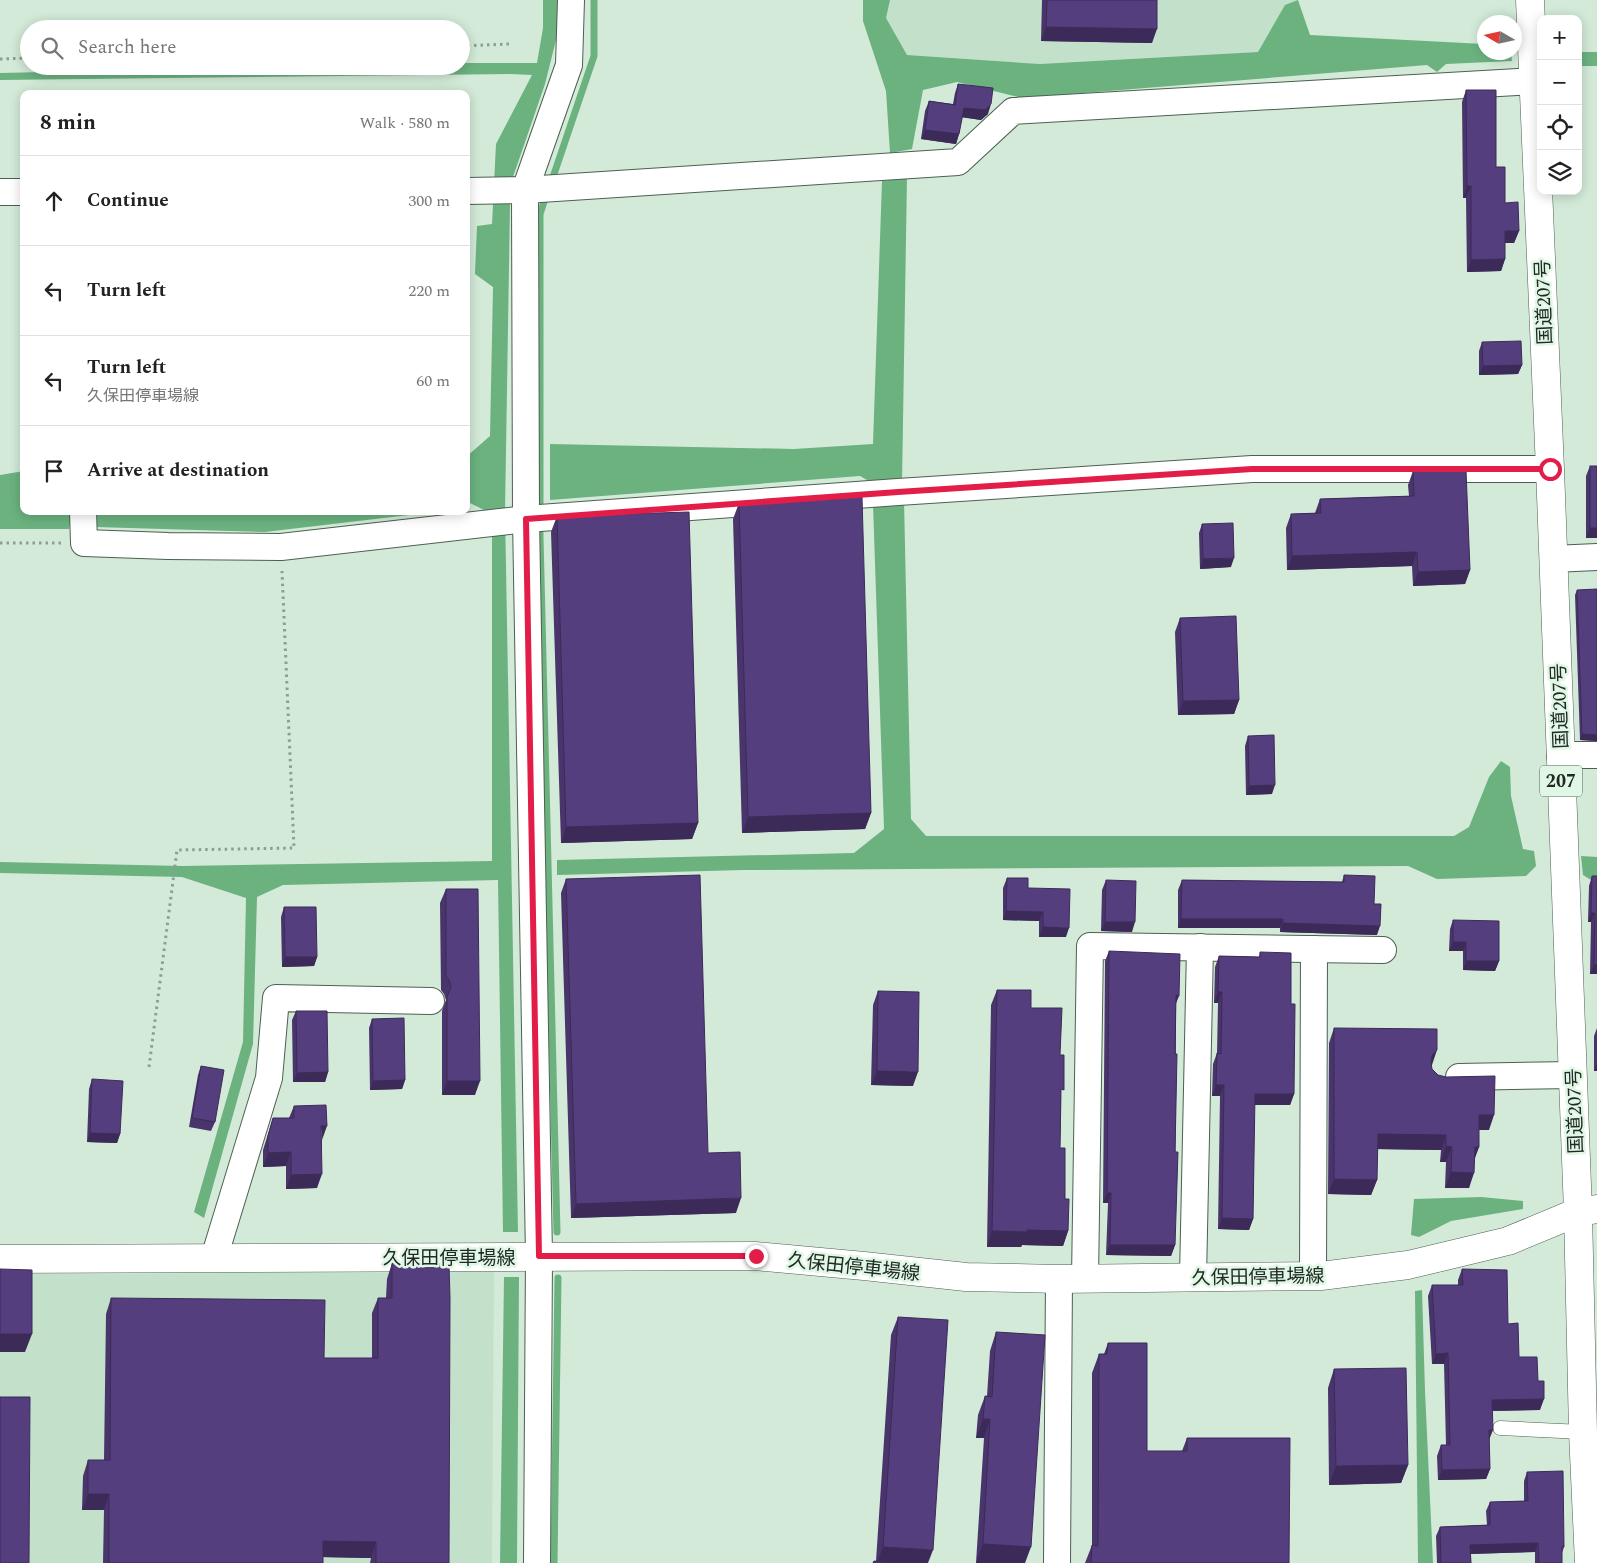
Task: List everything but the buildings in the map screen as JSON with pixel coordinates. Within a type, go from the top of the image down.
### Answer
[{"type":"main road","name":"国道207号","points":[[1533,2],[1534,81],[1572,1075],[1588,1211],[1583,1432],[1589,1563]]},
{"type":"main road","name":"久保田停車場線","points":[[0,1259],[756,1256],[966,1277],[1072,1279],[1313,1276],[1408,1265],[1508,1241],[1588,1211]]},
{"type":"street","points":[[537,1563],[539,1256],[529,519],[513,190],[569,65],[571,0]]},
{"type":"street","points":[[513,190],[958,162],[1013,111],[1534,81]]},
{"type":"street","points":[[83,515],[84,543],[282,548],[529,519],[889,492],[1252,469],[1550,469]]},
{"type":"street","points":[[1553,559],[1597,557]]},
{"type":"street","points":[[1560,755],[1597,755]]},
{"type":"street","points":[[1056,1563],[1090,946],[1384,950]]},
{"type":"street","points":[[1193,1278],[1200,947]]},
{"type":"street","points":[[1313,1276],[1314,949]]},
{"type":"street","points":[[214,1258],[269,1078],[276,998],[431,1001]]},
{"type":"street","points":[[1440,1077],[1572,1075]]},
{"type":"lane","points":[[1500,1428],[1583,1432]]},
{"type":"path","points":[[470,46],[509,44]]},
{"type":"path","points":[[0,59],[20,58]]},
{"type":"path","points":[[0,543],[84,543]]},
{"type":"path","points":[[149,1066],[177,850],[294,848],[282,548]]},
{"type":"shaded area","points":[[543,0],[558,0],[558,32],[545,84],[513,177],[502,178],[501,203],[510,204],[505,512],[518,1232],[503,1232],[498,880],[283,885],[257,897],[253,1044],[204,1218],[194,1212],[243,1042],[246,898],[182,877],[0,873],[0,862],[183,866],[492,861],[492,514],[470,503],[470,454],[490,436],[493,287],[475,274],[477,226],[492,224],[496,144],[532,75],[470,74],[470,63],[537,63],[543,28]]},
{"type":"shaded area","points":[[863,0],[890,0],[886,18],[907,55],[1040,64],[1258,52],[1285,5],[1298,0],[1310,35],[1477,44],[1477,60],[1512,61],[1446,64],[1437,72],[1427,65],[1022,98],[957,82],[923,90],[912,149],[890,153],[886,91],[863,21]]},
{"type":"shaded area","points":[[877,0],[1298,0],[1290,47],[1258,52],[1040,64],[907,55],[888,64]]},
{"type":"shaded area","points":[[1582,52],[1597,52],[1597,66],[1582,66]]},
{"type":"shaded area","points":[[0,73],[20,73],[20,75],[426,75],[0,80]]},
{"type":"shaded area","points":[[907,178],[902,482],[874,484],[860,476],[550,500],[550,444],[794,449],[873,444],[882,181]]},
{"type":"shaded area","points":[[20,472],[20,515],[71,515],[69,529],[0,529],[0,475]]},
{"type":"shaded area","points":[[904,500],[911,819],[926,836],[1454,836],[1469,827],[1489,777],[1501,761],[1510,767],[1511,796],[1523,849],[1534,851],[1536,866],[1526,876],[1437,879],[1408,866],[744,870],[557,875],[557,860],[854,853],[884,829],[873,504]]},
{"type":"shaded area","points":[[77,515],[409,515],[265,532],[95,527]]},
{"type":"shaded area","points":[[1581,856],[1597,857],[1597,880],[1591,880],[1583,875]]},
{"type":"shaded area","points":[[1481,1197],[1523,1201],[1523,1209],[1451,1221],[1419,1237],[1411,1235],[1414,1199]]},
{"type":"shaded area","points":[[494,1272],[492,1563],[0,1563],[0,1274]]},
{"type":"shaded area","points":[[504,1277],[519,1277],[517,1563],[500,1563]]},
{"type":"shaded area","points":[[1422,1290],[1433,1563],[1418,1563],[1415,1291]]},
{"type":"waterway","points":[[551,183],[594,56],[594,0]]},
{"type":"waterway","points":[[547,193],[540,214],[540,536],[557,1232]]},
{"type":"waterway","points":[[554,1563],[558,1278]]},
{"type":"route","points":[[756,1256],[539,1256],[526,519],[1252,469],[1550,469]]}]
